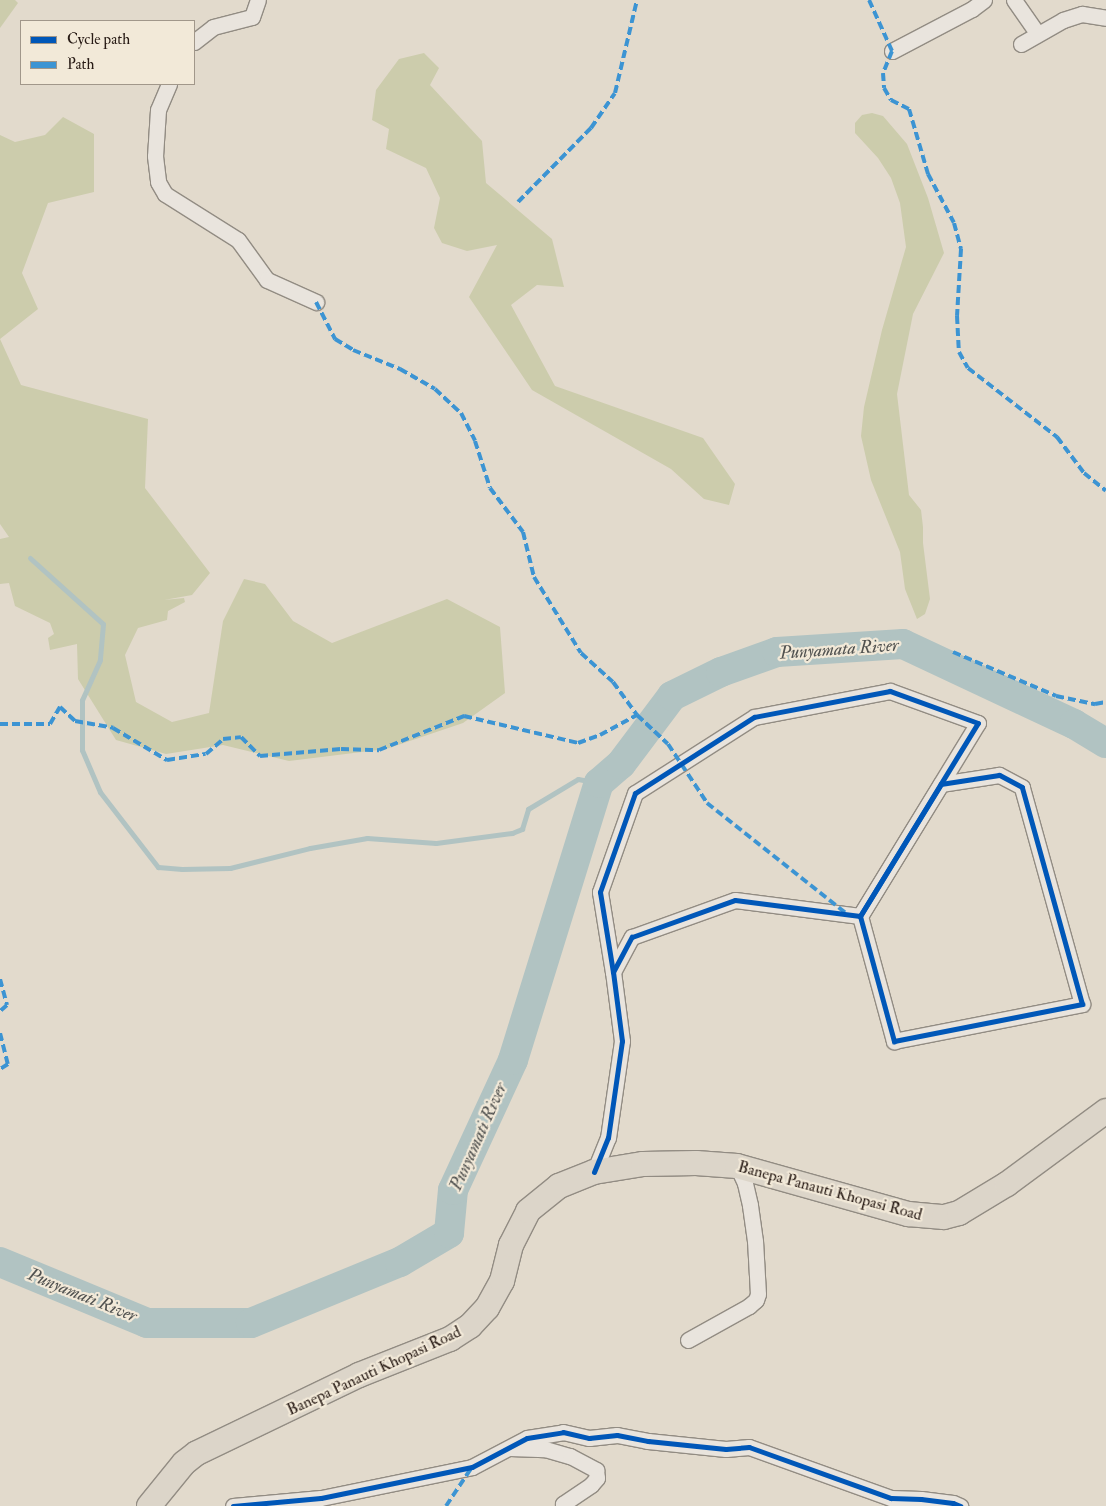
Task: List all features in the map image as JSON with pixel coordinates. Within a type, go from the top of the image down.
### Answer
[{"type":"main road","name":"Banepa Panauti Khopasi Road","points":[[149,1506],[184,1463],[198,1453],[359,1375],[450,1338],[470,1326],[487,1308],[502,1281],[511,1245],[528,1211],[559,1186],[594,1172],[642,1164],[696,1163],[738,1166],[908,1214],[944,1217],[960,1213],[1007,1184],[1106,1111]]},
{"type":"street","points":[[195,41],[213,27],[252,18],[258,0]]},
{"type":"street","points":[[892,51],[972,9],[984,0]]},
{"type":"street","points":[[1014,0],[1037,33]]},
{"type":"street","points":[[1021,44],[1037,33],[1063,20],[1082,14],[1106,18]]},
{"type":"street","points":[[169,85],[158,110],[155,156],[158,182],[166,194],[238,240],[268,280],[316,302]]},
{"type":"street","points":[[594,1172],[608,1138],[622,1040],[600,892],[635,794],[754,717],[890,691],[978,723],[860,916],[894,1041],[1082,1004],[1022,787],[999,774],[941,784],[860,916]]},
{"type":"street","points":[[613,972],[632,937],[734,900],[860,916]]},
{"type":"street","points":[[688,1340],[749,1306],[756,1300],[758,1294],[755,1241],[750,1205],[745,1183],[738,1166]]},
{"type":"street","points":[[233,1506],[321,1498],[472,1467],[527,1438],[563,1432],[589,1438],[617,1435],[648,1441],[726,1450],[749,1447],[891,1498],[953,1502],[960,1506]]},
{"type":"street","points":[[510,1448],[546,1450],[570,1456],[596,1470],[597,1478],[591,1485],[563,1504],[565,1506]]},
{"type":"green space","points":[[0,0],[15,0],[18,3],[0,28]]},
{"type":"green space","points":[[424,53],[439,68],[430,85],[482,141],[486,183],[552,239],[564,287],[537,285],[511,305],[555,386],[703,438],[735,484],[729,505],[704,499],[671,469],[532,390],[469,297],[497,245],[467,251],[442,243],[434,228],[440,198],[426,168],[386,149],[389,129],[372,120],[376,90],[399,59]]},
{"type":"green space","points":[[872,113],[883,116],[907,144],[928,198],[944,253],[913,314],[897,394],[909,495],[921,510],[930,599],[925,614],[917,619],[905,589],[900,552],[871,480],[861,436],[864,407],[882,330],[906,247],[900,203],[891,178],[878,158],[855,133],[855,123],[862,115]]},
{"type":"green space","points":[[63,117],[94,134],[94,192],[48,203],[22,273],[38,309],[0,339],[0,135],[15,142],[45,135]]},
{"type":"green space","points":[[0,339],[21,385],[148,419],[145,488],[210,573],[192,595],[164,600],[184,598],[185,602],[168,611],[167,620],[138,628],[125,655],[136,702],[172,722],[209,713],[223,621],[244,579],[265,584],[293,621],[332,643],[447,599],[500,627],[505,693],[463,723],[386,749],[289,761],[223,745],[166,754],[116,740],[78,679],[77,644],[50,650],[48,638],[54,634],[50,623],[15,606],[9,583],[0,584],[0,539],[9,537],[0,524]]},
{"type":"waterway","points":[[30,558],[103,624],[100,660],[82,700],[82,750],[100,792],[158,867],[182,869],[230,868],[310,848],[367,838],[436,843],[512,833],[522,829],[528,809],[578,779],[599,783]]},
{"type":"waterway","name":"Punyamati River","points":[[0,1262],[147,1323],[251,1323],[400,1262],[449,1233],[453,1190],[513,1060],[599,783],[621,764],[672,696],[721,672],[777,652],[903,644],[1074,724],[1106,743]]},
{"type":"marked path","points":[[518,202],[591,128],[615,93],[637,0]]},
{"type":"marked path","points":[[869,0],[892,51],[883,73],[884,88],[891,100],[909,109],[928,174],[954,223],[961,249],[957,316],[959,352],[968,368],[1057,437],[1084,473],[1106,491]]},
{"type":"marked path","points":[[316,302],[335,339],[353,350],[400,369],[435,389],[461,413],[475,441],[490,488],[523,532],[534,577],[581,653],[613,682],[637,715],[668,744],[707,803],[846,913]]},
{"type":"marked path","points":[[953,652],[1056,696],[1095,704],[1106,702]]},
{"type":"marked path","points":[[0,724],[50,724],[60,707],[75,721],[113,728],[167,760],[206,754],[223,739],[241,737],[260,756],[341,749],[379,750],[464,716],[578,743],[600,735],[637,715]]},
{"type":"marked path","points":[[0,979],[7,1005],[0,1011]]},
{"type":"marked path","points":[[0,1033],[8,1064],[0,1069]]},
{"type":"marked path","points":[[446,1506],[472,1467]]},
{"type":"cycle path","points":[[594,1172],[608,1138],[622,1041],[613,972],[632,937],[735,900],[860,916],[894,1041],[1082,1004],[1022,787],[999,775],[941,784],[860,916],[978,723],[890,691],[754,717],[635,793],[600,892],[613,972]]},
{"type":"cycle path","points":[[233,1506],[321,1498],[472,1467],[527,1438],[563,1432],[589,1438],[617,1435],[648,1441],[726,1449],[749,1447],[891,1498],[921,1499],[953,1503],[960,1506]]},
{"type":"water label","name":"Punyamata River","points":[[839,650]]}]
